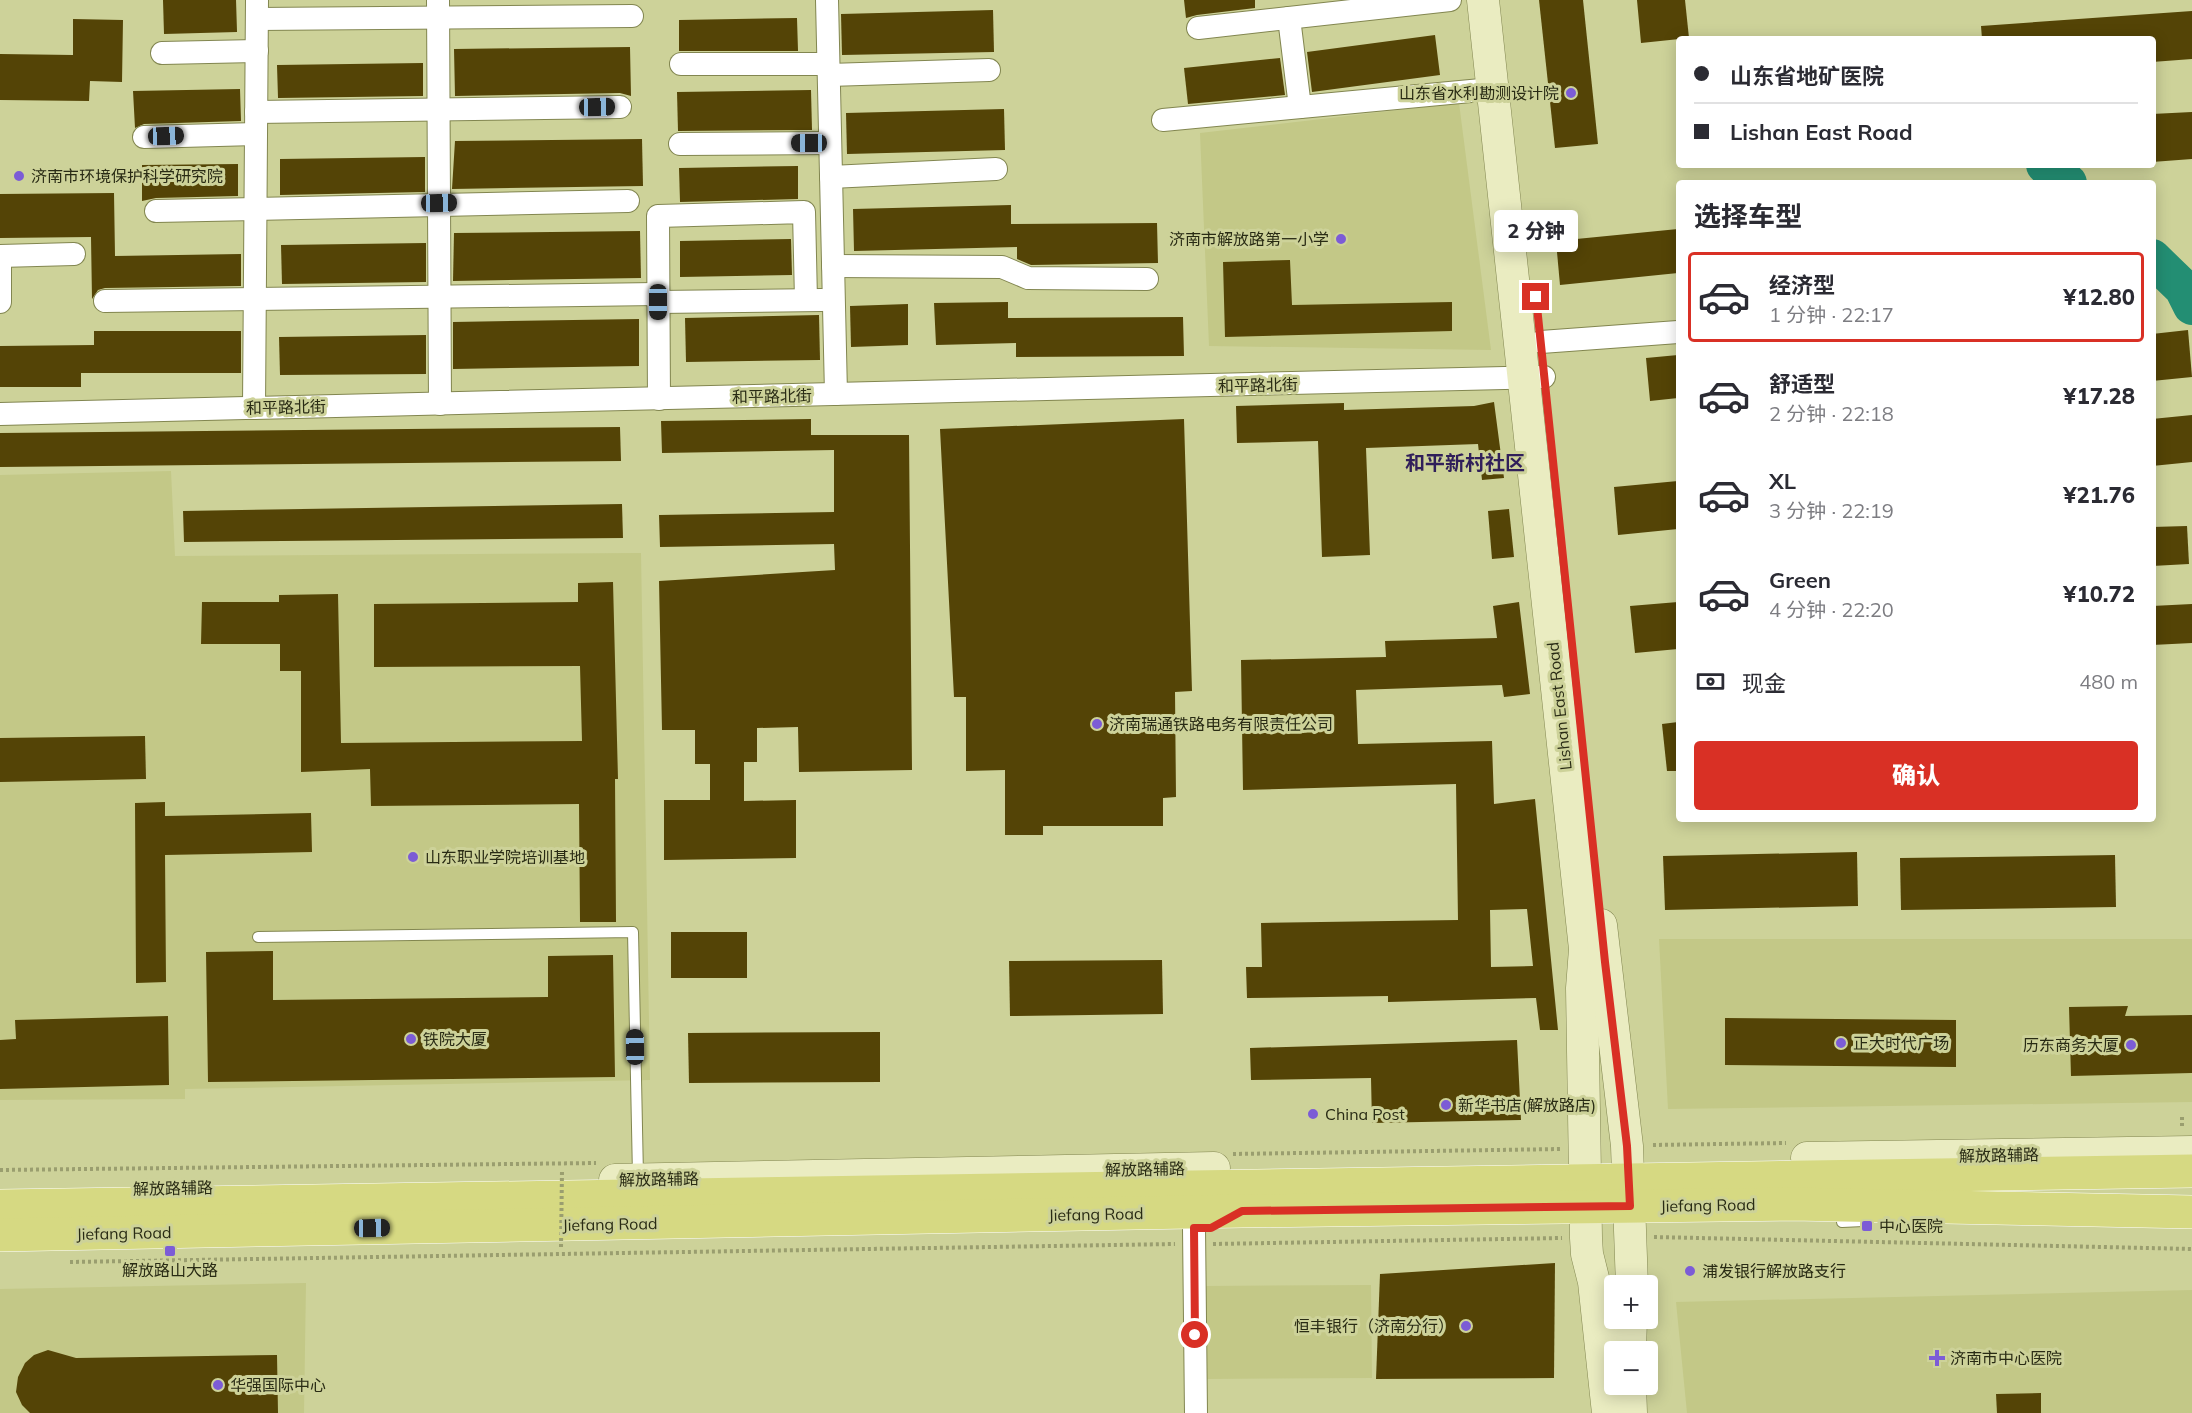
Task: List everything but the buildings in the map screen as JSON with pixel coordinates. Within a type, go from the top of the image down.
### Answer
[{"type":"main road","points":[[1197,1236],[1242,1198],[1214,1168]]},
{"type":"main road","name":"Jiefang Road","points":[[0,1206],[98,1219],[1242,1198],[1585,1208],[1630,1207],[1796,1180],[2192,1171]]},
{"type":"main road","name":"Jiefang Road","points":[[1796,1180],[2192,1212]]},
{"type":"main road","points":[[1796,1180],[1854,1222]]},
{"type":"main road","name":"Jiefang Road","points":[[0,1236],[98,1219]]},
{"type":"street","points":[[827,0],[836,394]]},
{"type":"street","points":[[1198,28],[1450,0]]},
{"type":"street","name":"Lishan East Road","points":[[1483,0],[1492,89],[1534,378],[1630,1207],[1632,1275]]},
{"type":"street","name":"Lishan East Road","points":[[1505,0],[1540,342],[1534,378],[1585,949],[1582,988],[1587,1254],[1594,1282],[1608,1413]]},
{"type":"street","points":[[254,408],[257,10],[438,10],[632,16]]},
{"type":"street","points":[[438,10],[440,404]]},
{"type":"street","points":[[1289,18],[1300,107]]},
{"type":"street","points":[[162,53],[257,51]]},
{"type":"street","points":[[681,64],[829,69],[989,70]]},
{"type":"street","points":[[1163,120],[1492,89]]},
{"type":"street","points":[[144,137],[256,123],[439,110],[620,107]]},
{"type":"street","points":[[680,144],[830,143]]},
{"type":"street","points":[[831,177],[996,169]]},
{"type":"street","points":[[156,211],[439,203],[628,201]]},
{"type":"street","points":[[659,399],[658,216],[804,212],[806,300]]},
{"type":"street","points":[[0,302],[0,256],[74,254]]},
{"type":"street","points":[[833,266],[1002,267],[1028,278],[1147,279]]},
{"type":"street","points":[[105,301],[439,296],[833,300]]},
{"type":"street","points":[[1540,342],[1676,332]]},
{"type":"street","name":"和平路北街","points":[[0,414],[1534,378]]},
{"type":"street","name":"解放路辅路","points":[[1796,1180],[2187,1140]]},
{"type":"street","name":"解放路辅路","points":[[98,1219],[639,1179],[1214,1168]]},
{"type":"street","points":[[1854,1222],[2192,1218]]},
{"type":"street","points":[[173,1246],[1197,1236],[1196,1413]]},
{"type":"street","points":[[1630,1395],[1631,1413]]},
{"type":"lane","points":[[258,937],[633,932],[639,1179]]},
{"type":"path","points":[[2182,1117],[2187,1140]]},
{"type":"path","points":[[561,1247],[562,1171]]},
{"type":"path","points":[[1630,1207],[2192,1249]]},
{"type":"path","points":[[59,1263],[1197,1236],[1585,1208]]},
{"type":"shaded area","name":"济南市解放路第一小学","points":[[1459,103],[1491,350],[1209,346],[1200,133]]},
{"type":"shaded area","name":"山东职业学院培训基地","points":[[171,471],[175,556],[641,553],[650,1080],[185,1089],[185,1099],[0,1100],[0,475]]},
{"type":"shaded area","points":[[1659,939],[2192,939],[2192,1102],[1668,1109]]},
{"type":"shaded area","points":[[306,1283],[304,1413],[0,1413],[0,1289]]},
{"type":"shaded area","points":[[1371,1285],[1372,1378],[1206,1379],[1205,1286]]},
{"type":"shaded area","name":"济南市中心医院","points":[[2192,1290],[2192,1413],[1687,1413],[1676,1302]]},
{"type":"waterway","points":[[2049,168],[2064,180]]},
{"type":"waterway","points":[[2156,262],[2183,288],[2192,306]]},
{"type":"place","name":"山东省水利勘测设计院","points":[[1571,93]]},
{"type":"place","name":"济南市环境保护科学研究院","points":[[19,176]]},
{"type":"place","name":"济南市解放路第一小学","points":[[1341,239]]},
{"type":"place","name":"济南瑞通铁路电务有限责任公司","points":[[1097,724]]},
{"type":"place","name":"山东职业学院培训基地","points":[[413,857]]},
{"type":"place","name":"铁院大厦","points":[[411,1039]]},
{"type":"place","name":"正大时代广场","points":[[1841,1043]]},
{"type":"place","name":"历东商务大厦","points":[[2131,1045]]},
{"type":"place","name":"新华书店(解放路店)","points":[[1446,1105]]},
{"type":"place","name":"China Post","points":[[1313,1114]]},
{"type":"place","name":"中心医院","points":[[1867,1226]]},
{"type":"place","name":"解放路山大路","points":[[170,1251]]},
{"type":"place","name":"浦发银行解放路支行","points":[[1690,1271]]},
{"type":"place","name":"恒丰银行（济南分行）","points":[[1466,1326]]},
{"type":"place","name":"济南市中心医院","points":[[1937,1358]]},
{"type":"place","name":"华强国际中心","points":[[218,1385]]},
{"type":"district","name":"和平新村社区","points":[[1465,463]]},
{"type":"route","points":[[1195,1335],[1194,1228],[1211,1228],[1242,1211],[1630,1206],[1627,1146],[1605,962],[1536,297]]}]
